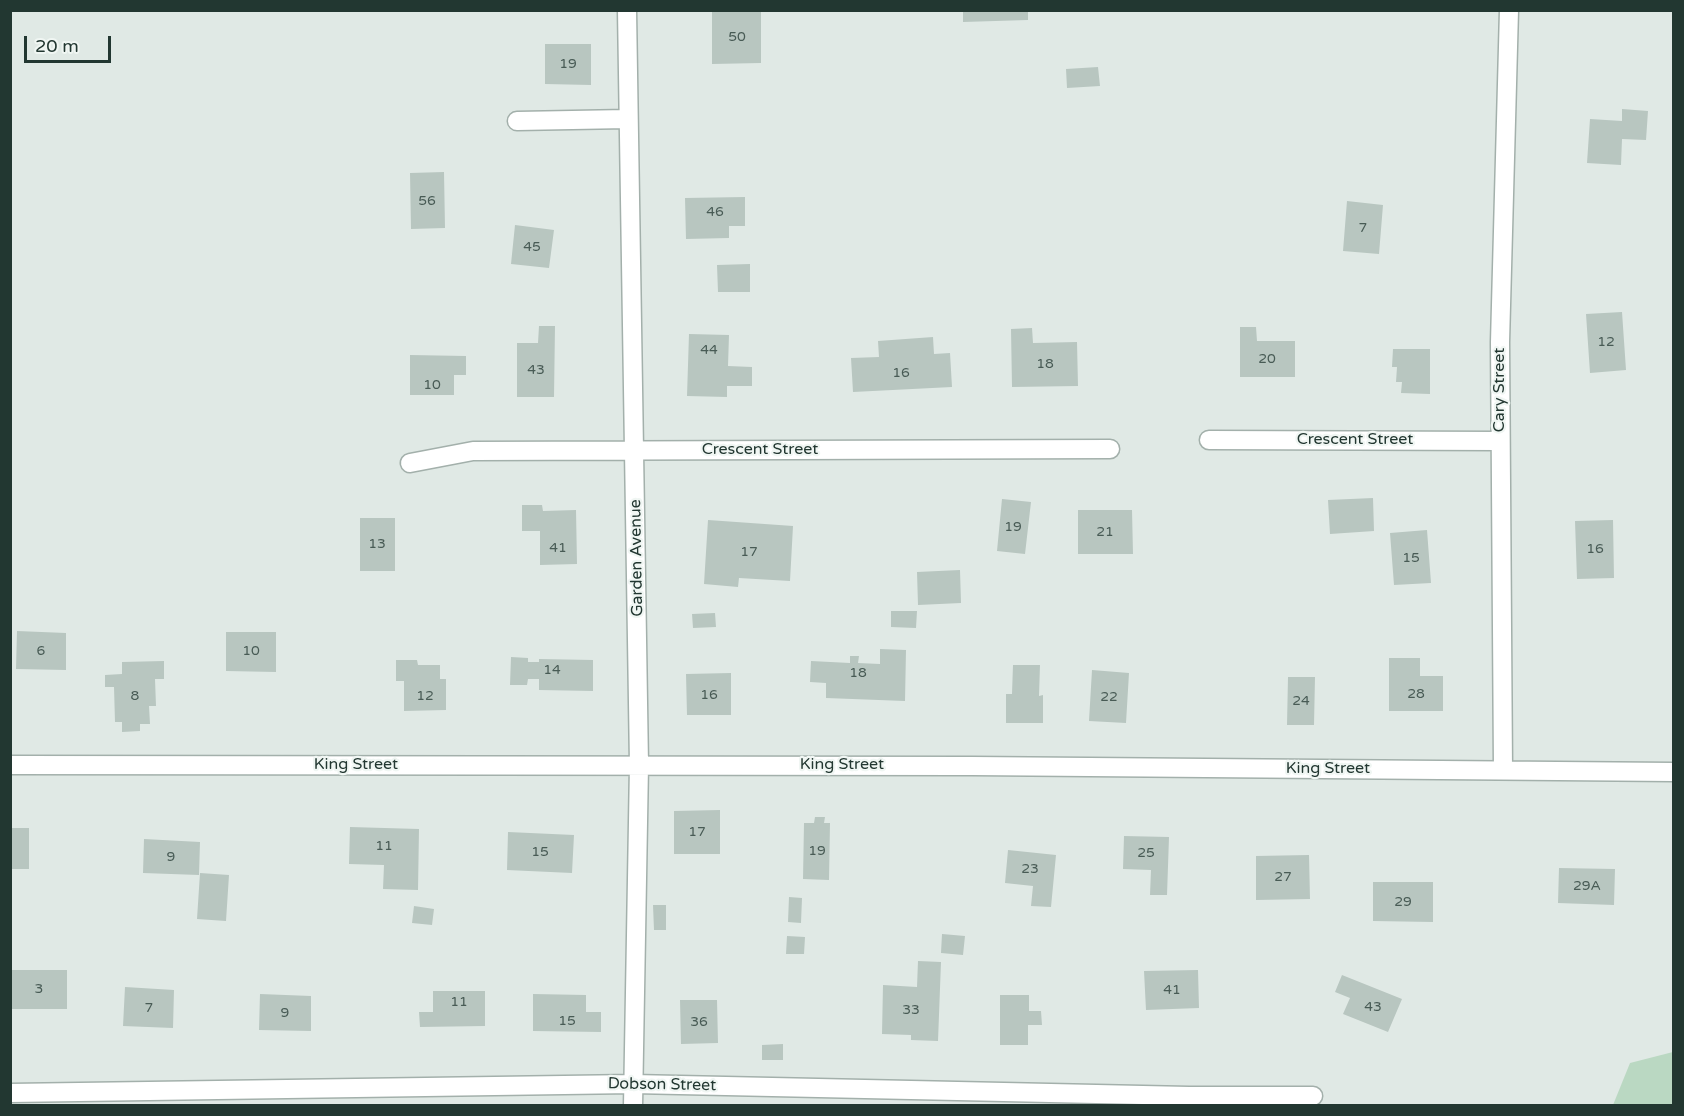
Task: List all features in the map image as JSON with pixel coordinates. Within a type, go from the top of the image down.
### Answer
[{"type":"street","name":"Garden Avenue","points":[[627,10],[639,765],[633,1106]]},
{"type":"street","name":"Cary Street","points":[[1503,770],[1500,441],[1509,10]]},
{"type":"street","points":[[517,121],[627,119]]},
{"type":"street","name":"Crescent Street","points":[[1209,440],[1500,441]]},
{"type":"street","name":"Crescent Street","points":[[410,463],[465,452],[1110,449]]},
{"type":"street","name":"King Street","points":[[10,765],[639,765],[1674,772]]},
{"type":"street","name":"Dobson Street","points":[[10,1093],[633,1084],[1189,1096],[1313,1096]]},
{"type":"green space","points":[[1673,1052],[1673,1105],[1613,1105],[1630,1063]]},
{"type":"building","points":[[712,10],[761,10],[761,63],[712,64]]},
{"type":"building","points":[[963,10],[1028,10],[1028,20],[963,22]]},
{"type":"building","points":[[545,44],[591,44],[591,85],[545,84]]},
{"type":"building","points":[[1098,67],[1100,86],[1067,88],[1066,69]]},
{"type":"building","points":[[1622,109],[1648,111],[1646,140],[1622,139],[1621,165],[1587,163],[1590,119],[1622,121]]},
{"type":"building","points":[[444,172],[445,228],[411,229],[410,173]]},
{"type":"building","points":[[745,197],[745,226],[729,226],[729,238],[686,239],[685,198]]},
{"type":"building","points":[[1347,201],[1383,205],[1379,254],[1343,251]]},
{"type":"building","points":[[515,225],[554,230],[549,268],[511,264]]},
{"type":"building","points":[[750,264],[750,292],[718,292],[717,265]]},
{"type":"building","points":[[1622,312],[1626,370],[1590,373],[1586,314]]},
{"type":"building","points":[[539,326],[555,326],[554,397],[517,397],[517,343],[538,343]]},
{"type":"building","points":[[1240,327],[1256,327],[1257,341],[1295,341],[1295,377],[1240,377]]},
{"type":"building","points":[[1032,328],[1033,343],[1077,342],[1078,386],[1012,387],[1011,329]]},
{"type":"building","points":[[689,334],[729,335],[728,366],[752,367],[752,386],[727,386],[727,397],[687,396]]},
{"type":"building","points":[[933,337],[934,354],[950,353],[952,387],[853,392],[851,358],[879,357],[878,341]]},
{"type":"building","points":[[1393,349],[1430,349],[1430,394],[1401,393],[1402,382],[1396,382],[1397,367],[1392,367]]},
{"type":"building","points":[[410,355],[466,356],[466,375],[454,375],[454,395],[410,395]]},
{"type":"building","points":[[1373,498],[1374,531],[1330,534],[1328,500]]},
{"type":"building","points":[[1002,499],[1031,502],[1025,554],[997,551]]},
{"type":"building","points":[[522,505],[542,505],[543,511],[576,510],[577,564],[540,565],[540,531],[522,531]]},
{"type":"building","points":[[1078,510],[1132,510],[1133,554],[1078,554]]},
{"type":"building","points":[[360,518],[395,518],[395,571],[360,571]]},
{"type":"building","points":[[708,520],[793,526],[790,581],[739,578],[738,587],[704,584]]},
{"type":"building","points":[[1613,520],[1614,578],[1577,579],[1575,521]]},
{"type":"building","points":[[1427,530],[1431,583],[1394,585],[1390,533]]},
{"type":"building","points":[[960,570],[961,603],[918,605],[917,572]]},
{"type":"building","points":[[891,611],[917,611],[916,628],[891,627]]},
{"type":"building","points":[[715,613],[716,627],[693,628],[692,614]]},
{"type":"building","points":[[17,631],[66,633],[66,670],[16,669]]},
{"type":"building","points":[[226,632],[276,632],[276,672],[226,671]]},
{"type":"building","points":[[880,649],[906,650],[905,701],[826,698],[826,683],[810,682],[811,661],[850,663],[850,656],[859,656],[858,663],[880,664]]},
{"type":"building","points":[[511,657],[528,658],[528,662],[539,662],[539,659],[593,660],[593,691],[539,690],[539,679],[528,679],[527,685],[510,685]]},
{"type":"building","points":[[1389,658],[1420,658],[1420,676],[1443,676],[1443,711],[1389,711]]},
{"type":"building","points":[[396,660],[417,660],[418,665],[440,665],[440,679],[446,679],[446,710],[404,711],[404,681],[396,681]]},
{"type":"building","points":[[164,661],[164,679],[155,679],[156,706],[149,706],[150,724],[140,724],[140,731],[122,732],[122,722],[115,722],[114,687],[105,687],[105,675],[122,674],[122,662]]},
{"type":"building","points":[[1013,665],[1040,665],[1039,696],[1043,695],[1043,723],[1006,723],[1006,694],[1012,694]]},
{"type":"building","points":[[1092,670],[1129,673],[1126,723],[1089,721]]},
{"type":"building","points":[[731,673],[731,715],[687,715],[686,674]]},
{"type":"building","points":[[1288,677],[1315,677],[1314,725],[1287,725]]},
{"type":"building","points":[[720,810],[720,854],[674,854],[674,811]]},
{"type":"building","points":[[815,817],[825,817],[824,823],[830,823],[829,880],[803,879],[804,823],[814,823]]},
{"type":"building","points":[[350,827],[419,829],[418,890],[383,889],[384,865],[349,864]]},
{"type":"building","points":[[10,828],[29,828],[29,869],[10,869]]},
{"type":"building","points":[[508,832],[574,835],[572,873],[507,870]]},
{"type":"building","points":[[1124,836],[1169,837],[1167,895],[1150,895],[1151,870],[1123,869]]},
{"type":"building","points":[[144,839],[200,842],[199,875],[143,873]]},
{"type":"building","points":[[1008,850],[1056,855],[1051,907],[1031,906],[1033,886],[1005,883]]},
{"type":"building","points":[[1309,855],[1310,899],[1256,900],[1256,856]]},
{"type":"building","points":[[1559,868],[1615,869],[1614,905],[1558,903]]},
{"type":"building","points":[[200,873],[229,875],[226,921],[197,919]]},
{"type":"building","points":[[1373,882],[1433,882],[1433,922],[1373,921]]},
{"type":"building","points":[[789,897],[802,898],[801,923],[788,922]]},
{"type":"building","points":[[653,905],[666,905],[666,930],[654,930]]},
{"type":"building","points":[[414,906],[434,909],[432,925],[412,923]]},
{"type":"building","points":[[942,934],[965,936],[963,955],[941,953]]},
{"type":"building","points":[[787,936],[805,937],[804,954],[786,954]]},
{"type":"building","points":[[918,961],[941,962],[938,1041],[911,1040],[911,1035],[882,1034],[883,985],[917,987]]},
{"type":"building","points":[[10,970],[67,970],[67,1009],[10,1009]]},
{"type":"building","points":[[1198,970],[1199,1008],[1146,1010],[1144,971]]},
{"type":"building","points":[[1342,975],[1402,999],[1388,1032],[1343,1014],[1350,998],[1335,992]]},
{"type":"building","points":[[125,987],[174,990],[173,1028],[123,1026]]},
{"type":"building","points":[[433,991],[485,991],[485,1026],[420,1027],[419,1012],[433,1012]]},
{"type":"building","points":[[260,994],[311,996],[311,1031],[259,1030]]},
{"type":"building","points":[[533,994],[586,995],[586,1012],[601,1012],[601,1032],[533,1031]]},
{"type":"building","points":[[1000,995],[1029,995],[1029,1011],[1041,1011],[1042,1025],[1028,1025],[1028,1045],[1000,1045]]},
{"type":"building","points":[[680,1000],[717,1000],[718,1043],[681,1044]]},
{"type":"building","points":[[783,1044],[783,1060],[762,1060],[762,1045]]}]
